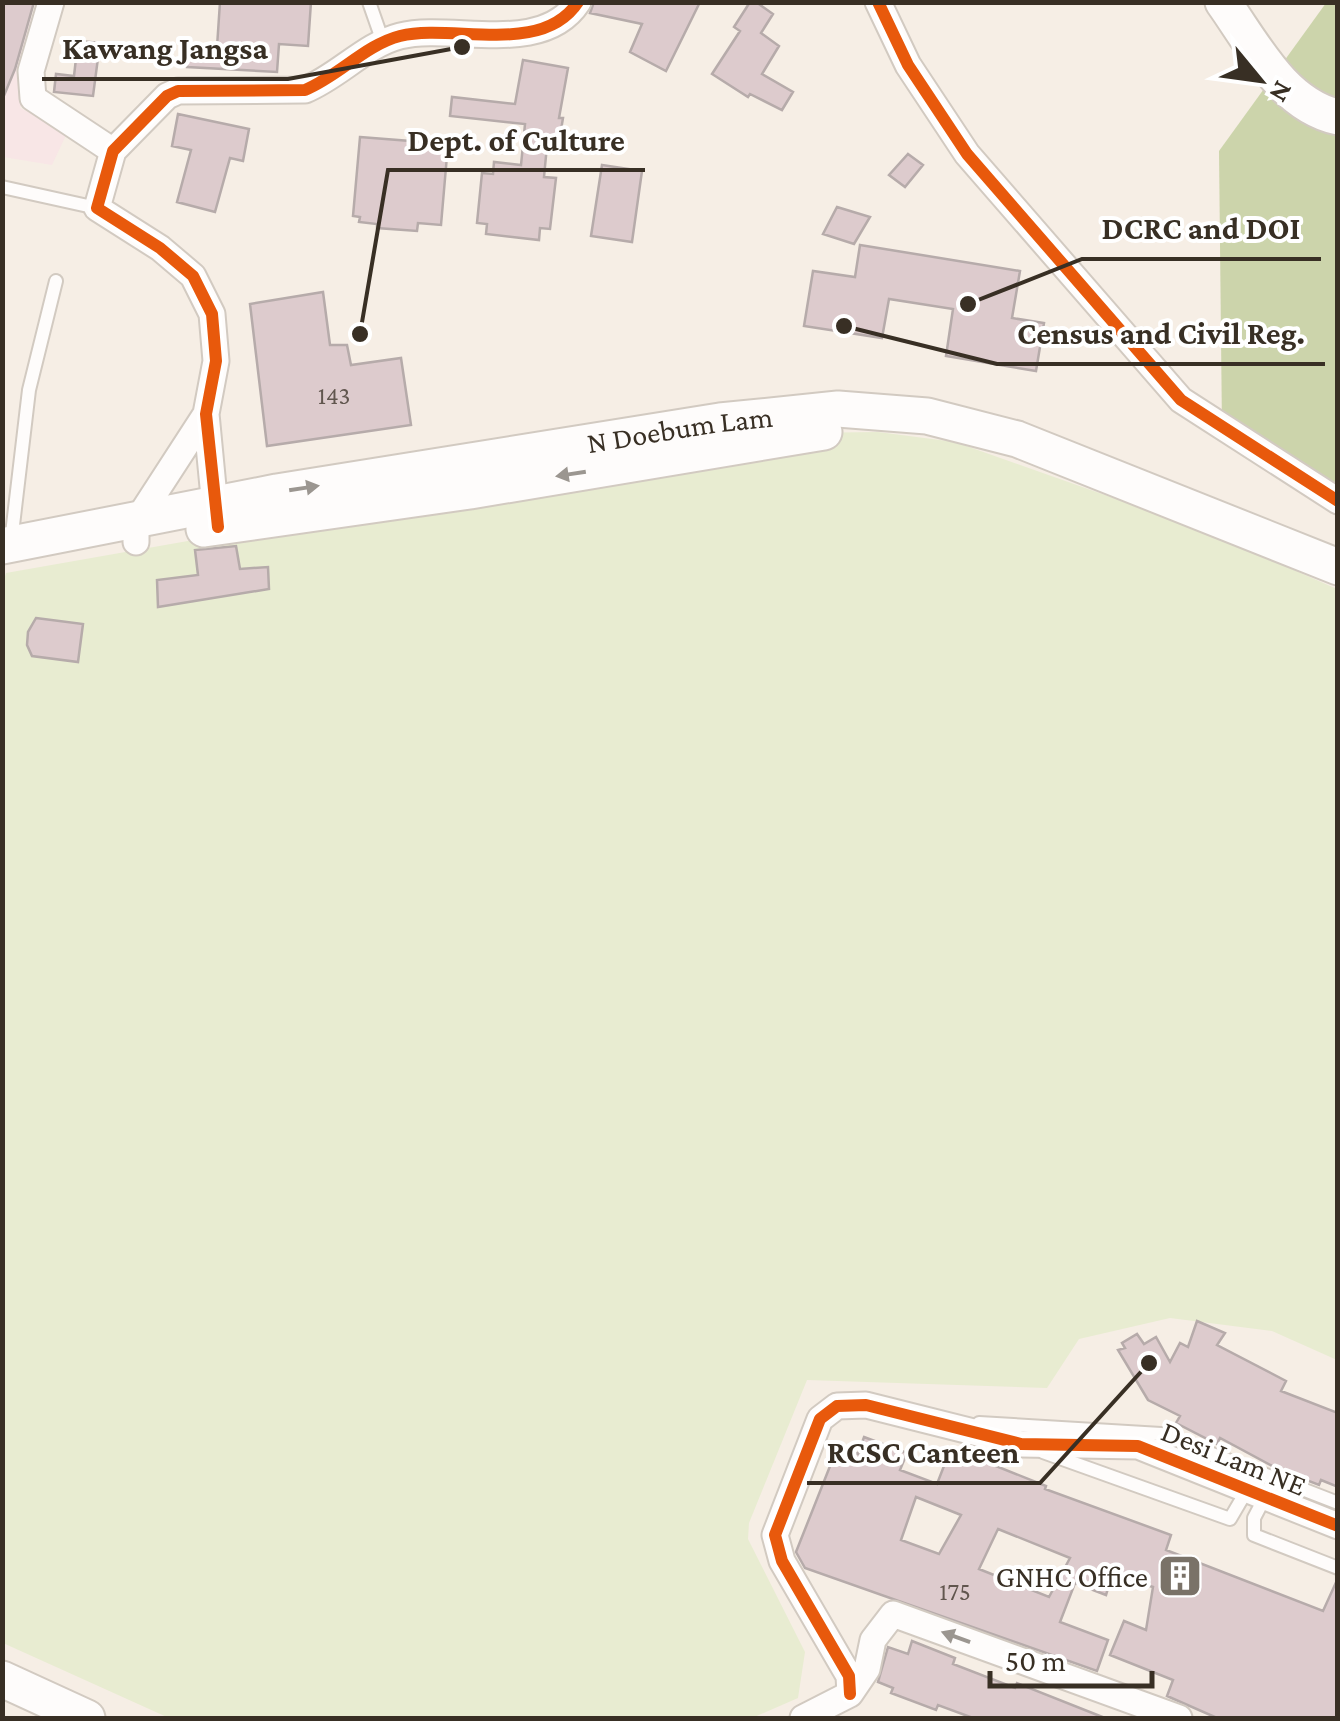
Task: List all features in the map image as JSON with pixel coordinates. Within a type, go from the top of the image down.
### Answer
[{"type":"main road","points":[[1223,2],[1274,76],[1310,106],[1338,117]]},
{"type":"main road","name":"N Doebum Lam","points":[[5,551],[136,532],[720,421],[838,409],[927,416],[1018,440],[1338,567]]},
{"type":"main road","name":"N Doebum Lam","points":[[215,515],[470,491],[823,432],[930,439],[1018,464],[1201,529],[1338,589]]},
{"type":"main road","points":[[2,1679],[88,1718]]},
{"type":"street","points":[[52,2],[31,71],[33,98],[112,151]]},
{"type":"street","points":[[215,515],[206,414],[216,361],[212,314],[193,276],[160,248],[97,208],[112,151],[157,105],[178,91],[305,90],[383,42],[420,34],[524,33],[555,23],[578,2]]},
{"type":"street","points":[[878,2],[908,64],[967,154],[1181,400],[1338,501]]},
{"type":"street","points":[[136,532],[206,414]]},
{"type":"street","name":"Desi Lam NE","points":[[850,1694],[848,1676],[782,1560],[776,1535],[820,1419],[837,1406],[866,1406],[1020,1444],[1138,1446],[1338,1526]]},
{"type":"street","points":[[804,1718],[850,1694],[867,1669],[873,1640],[893,1614],[1179,1718]]},
{"type":"lane","points":[[369,2],[383,42]]},
{"type":"lane","points":[[2,187],[97,208]]},
{"type":"lane","points":[[5,551],[29,390],[56,281]]},
{"type":"lane","points":[[926,1420],[1161,1434],[1338,1503]]},
{"type":"lane","points":[[1020,1444],[1230,1519],[1256,1493]]},
{"type":"lane","points":[[1256,1493],[1254,1535],[1338,1568]]},
{"type":"shaded area","points":[[2,8],[57,29],[20,108],[68,131],[52,165],[3,157]]},
{"type":"green space","points":[[1326,3],[1337,3],[1337,508],[1222,428],[1219,151]]},
{"type":"green space","points":[[878,432],[955,442],[1201,529],[1337,589],[1337,1360],[1272,1331],[1170,1318],[1079,1339],[1047,1388],[807,1380],[749,1523],[748,1539],[805,1652],[798,1698],[752,1718],[169,1718],[3,1643],[2,586],[6,573],[800,433]]},
{"type":"building","points":[[2,2],[34,2],[3,98]]},
{"type":"building","points":[[220,2],[311,2],[308,46],[279,44],[277,72],[187,67],[188,45],[217,47]]},
{"type":"building","points":[[594,2],[700,2],[666,71],[630,52],[642,24],[590,13]]},
{"type":"building","points":[[750,2],[773,14],[761,33],[779,46],[762,74],[793,92],[782,110],[750,94],[748,97],[712,74],[740,31],[734,27]]},
{"type":"building","points":[[78,41],[100,43],[93,96],[54,92],[56,74],[74,76]]},
{"type":"building","points":[[523,60],[568,68],[559,118],[563,118],[560,136],[548,135],[544,177],[556,178],[550,229],[540,228],[539,240],[486,234],[487,224],[477,223],[482,173],[493,174],[494,162],[521,165],[525,124],[450,116],[452,97],[515,104]]},
{"type":"building","points":[[178,114],[249,129],[243,161],[230,158],[215,212],[177,202],[191,150],[172,146]]},
{"type":"building","points":[[360,137],[448,144],[441,225],[418,223],[417,231],[377,228],[377,224],[359,222],[360,217],[353,216]]},
{"type":"building","points":[[908,154],[923,165],[905,187],[889,175]]},
{"type":"building","points":[[602,165],[642,171],[632,242],[591,236]]},
{"type":"building","points":[[837,207],[870,217],[854,244],[823,234]]},
{"type":"building","points":[[860,245],[1020,271],[1012,318],[1044,323],[1036,371],[946,356],[953,309],[889,299],[882,338],[804,326],[813,271],[855,277]]},
{"type":"building","points":[[323,292],[330,345],[347,345],[351,365],[401,358],[411,425],[267,446],[250,304]]},
{"type":"building","points":[[236,546],[240,569],[268,567],[269,589],[158,607],[157,580],[198,575],[195,550]]},
{"type":"building","points":[[36,618],[83,624],[78,662],[32,656],[27,645],[28,632]]},
{"type":"building","points":[[1197,1321],[1225,1333],[1217,1345],[1286,1381],[1281,1391],[1338,1413],[1338,1487],[1321,1480],[1319,1485],[1278,1469],[1220,1438],[1217,1444],[1176,1423],[1180,1416],[1148,1400],[1118,1350],[1125,1348],[1122,1343],[1137,1334],[1144,1344],[1156,1337],[1170,1362],[1180,1343],[1188,1347]]},
{"type":"building","points":[[864,1437],[907,1453],[900,1470],[937,1484],[951,1448],[1046,1486],[1045,1489],[1171,1535],[1166,1550],[1323,1611],[1338,1578],[1338,1718],[1217,1718],[1167,1696],[1173,1680],[1110,1655],[1124,1621],[1146,1630],[1153,1587],[1112,1575],[1106,1595],[1075,1583],[1060,1622],[1108,1640],[1097,1671],[805,1568],[796,1552],[838,1446],[858,1454]],"holes":[[[916,1497],[961,1515],[939,1554],[901,1540]],[[998,1529],[1070,1558],[1049,1597],[979,1569]]]},
{"type":"building","points":[[912,1641],[955,1658],[953,1664],[1015,1688],[1017,1683],[1105,1718],[973,1718],[938,1705],[936,1710],[891,1693],[893,1688],[878,1682],[888,1647],[908,1654]]},
{"type":"cycle path","points":[[218,527],[206,414],[216,361],[212,314],[193,276],[160,248],[97,208],[113,151],[167,96],[178,91],[305,90],[387,40],[421,33],[520,34],[562,19],[578,2]]},
{"type":"cycle path","points":[[878,2],[908,65],[967,154],[1181,400],[1338,501]]},
{"type":"cycle path","points":[[850,1694],[849,1676],[782,1561],[775,1535],[820,1419],[837,1406],[866,1405],[1021,1444],[1138,1446],[1338,1526]]},
{"type":"place","name":"Kawang Jangsa","points":[[462,47]]},
{"type":"place","name":"DCRC and DOI","points":[[968,304]]},
{"type":"place","name":"Census and Civil Reg.","points":[[844,326]]},
{"type":"place","name":"Dept. of Culture","points":[[360,334]]},
{"type":"place","name":"RCSC Canteen","points":[[1149,1363]]},
{"type":"place","name":"GNHC Office","points":[[1180,1576]]}]
